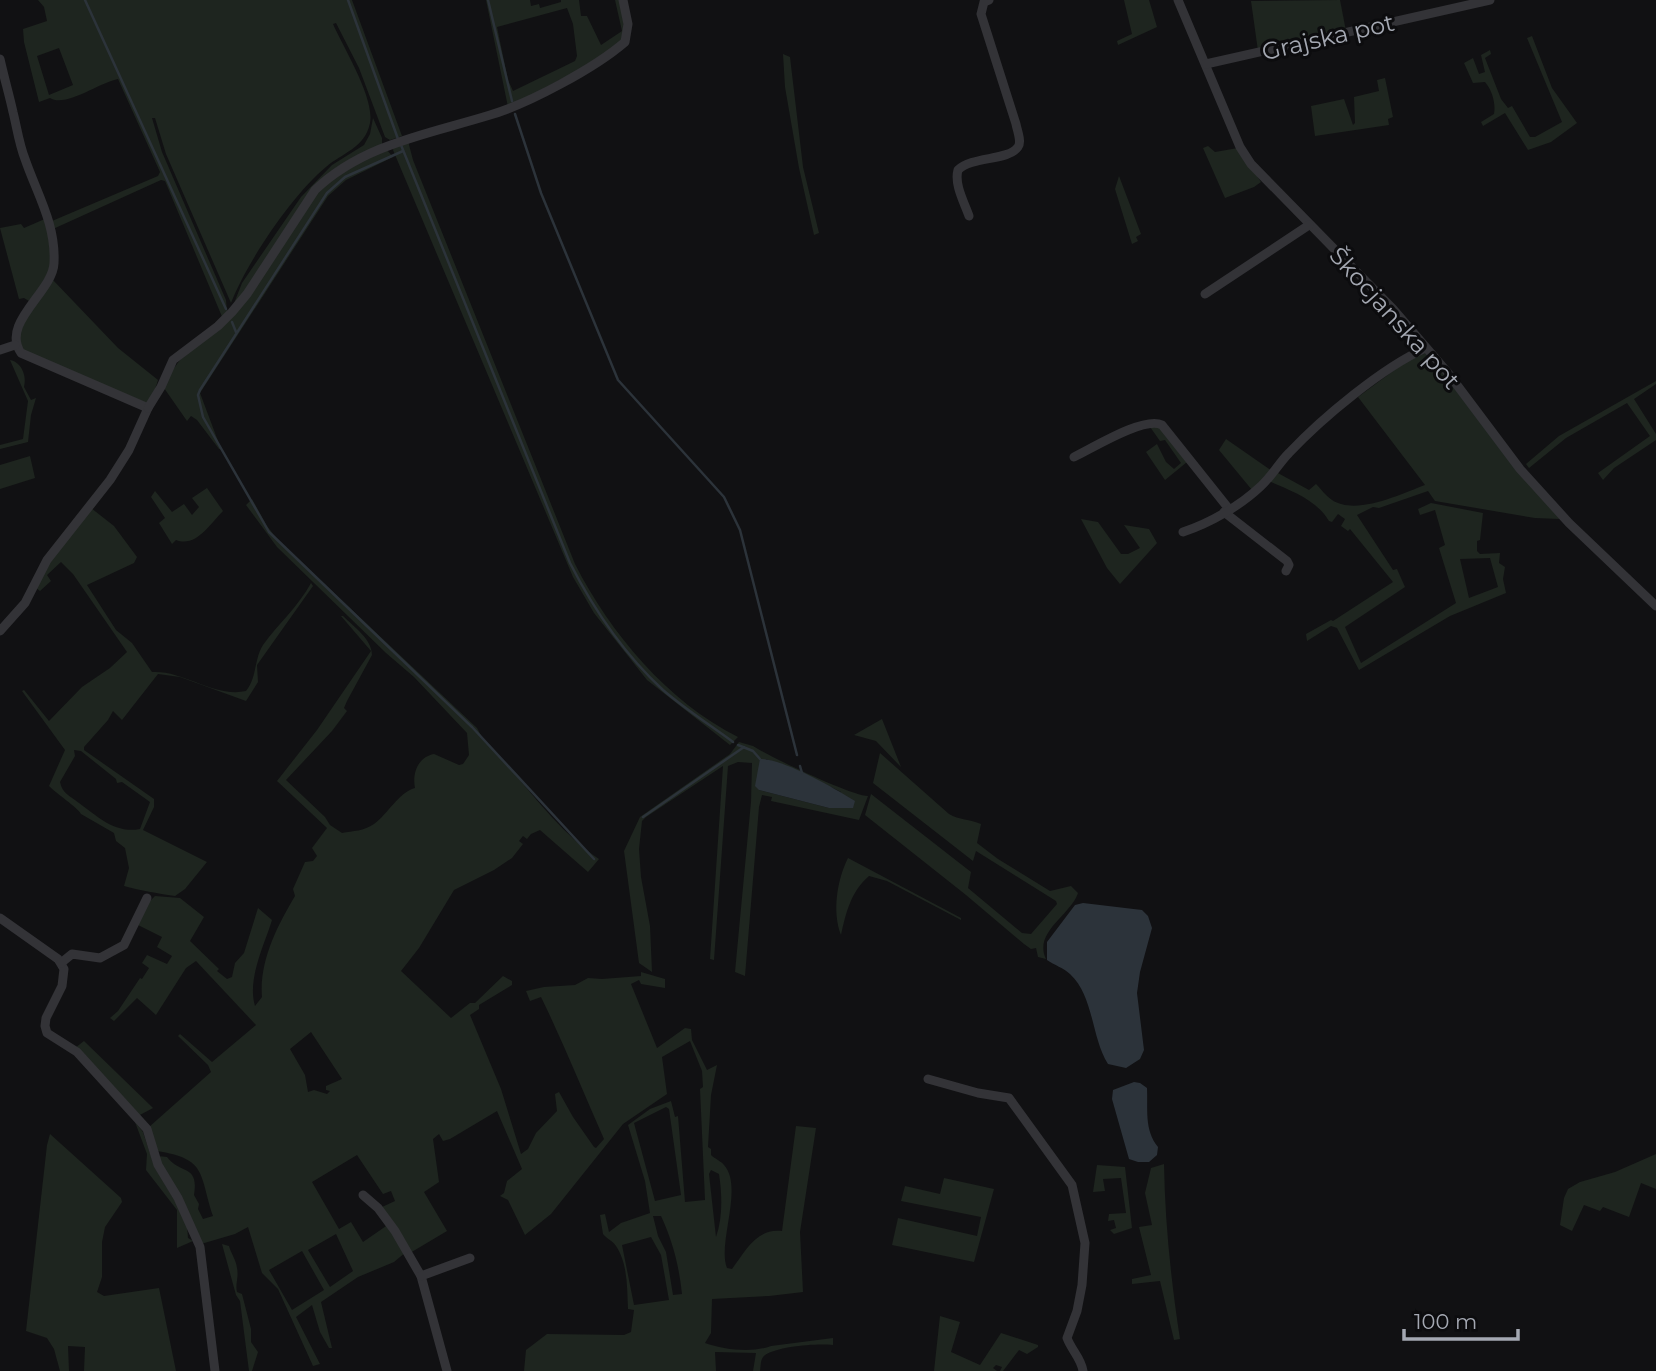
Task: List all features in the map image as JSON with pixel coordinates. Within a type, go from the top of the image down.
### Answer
[{"type":"street","points":[[0,631],[25,603],[47,560],[110,480],[129,450],[173,360],[232,312],[247,294],[316,190],[346,164],[399,141],[515,107],[600,60],[625,42],[628,24],[623,0]]},
{"type":"street","points":[[969,216],[959,186],[958,170],[972,162],[1010,152],[1018,148],[1020,143],[981,14],[984,2],[989,0]]},
{"type":"street","name":"Škocjanska pot","points":[[1178,0],[1240,147],[1265,180],[1393,309],[1448,373],[1520,469],[1569,523],[1656,607]]},
{"type":"street","name":"Grajska pot","points":[[1206,64],[1490,0]]},
{"type":"street","points":[[0,59],[19,140],[48,214],[54,248],[51,276],[19,323],[15,345],[22,352],[148,408]]},
{"type":"street","points":[[1205,294],[1309,225]]},
{"type":"street","points":[[0,350],[15,345]]},
{"type":"street","points":[[1183,532],[1215,519],[1261,486],[1315,427],[1390,369],[1426,348]]},
{"type":"street","points":[[1074,457],[1148,422],[1162,425],[1226,511],[1287,561],[1289,565],[1286,571]]},
{"type":"street","points":[[61,963],[72,954],[100,958],[124,945],[147,898]]},
{"type":"street","points":[[0,918],[61,963],[64,969],[62,986],[47,1018],[47,1033],[77,1052],[147,1129],[158,1166],[178,1198],[200,1247],[215,1371]]},
{"type":"street","points":[[928,1079],[978,1093],[1009,1098],[1072,1185],[1084,1243],[1082,1285],[1077,1311],[1067,1338],[1081,1361],[1083,1371]]},
{"type":"street","points":[[363,1195],[378,1208],[395,1231],[421,1276],[447,1371]]},
{"type":"street","points":[[421,1276],[470,1258]]},
{"type":"shaded area","points":[[38,0],[352,0],[402,136],[390,140],[385,137],[359,68],[336,23],[333,24],[368,100],[370,123],[358,144],[313,179],[285,212],[248,268],[231,303],[166,154],[155,118],[152,118],[162,152],[226,300],[227,311],[223,319],[165,181],[161,180],[53,229],[52,221],[158,176],[160,172],[118,79],[65,100],[50,98],[39,102],[23,29],[47,21],[44,7]],"holes":[[[59,48],[73,85],[49,95],[37,56]]]},
{"type":"shaded area","points":[[486,0],[530,0],[531,6],[539,4],[540,8],[561,0],[579,0],[581,16],[587,16],[601,45],[622,31],[615,0],[620,0],[624,28],[619,44],[577,71],[508,107]],"holes":[[[567,8],[573,24],[577,56],[575,61],[513,91],[508,80],[497,27]]]},
{"type":"shaded area","points":[[1124,0],[1149,0],[1157,27],[1118,45],[1117,41],[1132,34]]},
{"type":"shaded area","points":[[1340,0],[1346,31],[1258,51],[1251,1]]},
{"type":"shaded area","points":[[1532,36],[1552,88],[1577,123],[1551,142],[1528,150],[1505,113],[1483,126],[1481,122],[1494,114],[1493,97],[1485,82],[1473,83],[1464,63],[1473,58],[1479,74],[1485,72],[1481,55],[1490,50],[1491,54],[1485,58],[1501,99],[1508,108],[1512,106],[1530,137],[1535,137],[1562,122],[1527,38]]},
{"type":"shaded area","points":[[783,54],[790,57],[803,167],[819,233],[814,235],[785,87]]},
{"type":"shaded area","points":[[1385,78],[1393,117],[1388,119],[1389,125],[1315,136],[1311,106],[1344,99],[1353,125],[1354,97],[1379,91],[1377,80]]},
{"type":"shaded area","points":[[373,118],[382,138],[382,146],[337,167],[231,311],[242,283],[301,197],[332,165],[364,145],[370,134]]},
{"type":"shaded area","points":[[408,141],[413,160],[575,564],[623,640],[665,685],[688,705],[738,737],[730,745],[647,680],[594,613],[573,577],[393,150],[394,145]]},
{"type":"shaded area","points":[[1208,146],[1215,152],[1238,148],[1261,182],[1225,198],[1203,148]]},
{"type":"shaded area","points":[[387,150],[393,157],[346,180],[328,196],[200,393],[219,449],[197,420],[191,416],[187,421],[164,388],[171,372],[180,360],[227,321],[317,191],[340,171]]},
{"type":"shaded area","points":[[1119,176],[1141,234],[1136,237],[1138,241],[1132,244],[1115,189]]},
{"type":"shaded area","points":[[47,218],[52,260],[46,280],[29,301],[19,299],[0,228],[21,224],[24,228]]},
{"type":"shaded area","points":[[52,279],[118,348],[158,380],[153,396],[147,403],[21,350],[17,344],[21,324]]},
{"type":"shaded area","points":[[1426,353],[1432,358],[1427,362],[1431,369],[1438,365],[1560,519],[1535,518],[1435,501],[1428,491],[1379,508],[1373,507],[1357,515],[1393,570],[1397,569],[1405,587],[1345,627],[1361,663],[1456,603],[1439,548],[1445,545],[1435,510],[1420,515],[1418,509],[1431,503],[1483,513],[1477,551],[1480,554],[1500,553],[1499,563],[1505,567],[1503,579],[1506,593],[1450,616],[1359,670],[1337,628],[1331,626],[1307,641],[1306,634],[1333,621],[1393,582],[1350,529],[1348,531],[1341,526],[1345,519],[1338,514],[1332,522],[1329,521],[1310,501],[1269,481],[1276,472],[1309,490],[1316,484],[1332,500],[1353,506],[1378,502],[1425,485],[1358,397],[1408,360]],"holes":[[[1490,558],[1498,587],[1469,598],[1460,559]]]},
{"type":"shaded area","points":[[10,360],[23,370],[24,387],[31,400],[36,398],[28,442],[0,449],[0,445],[23,439],[28,401]]},
{"type":"shaded area","points":[[1656,381],[1656,384],[1634,399],[1656,434],[1656,440],[1614,468],[1603,480],[1598,473],[1650,436],[1627,403],[1566,438],[1529,468],[1526,464],[1559,436]]},
{"type":"shaded area","points":[[1148,424],[1161,426],[1187,462],[1165,480],[1146,452],[1157,444],[1166,462],[1174,469],[1181,463],[1165,440],[1160,441]]},
{"type":"shaded area","points":[[1226,439],[1272,471],[1252,490],[1219,450]]},
{"type":"shaded area","points":[[30,456],[35,478],[0,489],[0,465]]},
{"type":"shaded area","points":[[207,488],[223,511],[196,538],[183,542],[176,540],[172,544],[159,523],[165,518],[151,497],[155,491],[172,512],[184,504],[192,515],[199,507],[192,498]]},
{"type":"shaded area","points":[[252,499],[277,539],[477,728],[483,739],[553,819],[583,848],[599,859],[588,872],[540,830],[527,839],[523,836],[519,841],[523,844],[512,858],[454,890],[419,948],[401,971],[451,1018],[470,1003],[475,1003],[503,976],[512,981],[512,985],[479,1005],[479,1009],[470,1015],[501,1089],[521,1154],[528,1149],[536,1133],[557,1111],[555,1094],[559,1092],[594,1147],[604,1139],[541,997],[530,1001],[526,991],[575,985],[588,978],[641,976],[641,972],[665,979],[665,988],[641,984],[639,980],[631,984],[657,1048],[685,1028],[691,1029],[692,1040],[707,1070],[717,1065],[711,1095],[708,1147],[711,1149],[711,1155],[724,1165],[732,1187],[725,1245],[727,1268],[732,1269],[759,1237],[773,1231],[782,1231],[796,1126],[816,1128],[800,1232],[803,1292],[712,1299],[711,1333],[705,1343],[747,1350],[833,1338],[833,1345],[818,1344],[779,1349],[762,1358],[760,1371],[753,1371],[756,1353],[715,1352],[716,1371],[524,1371],[526,1350],[547,1334],[624,1335],[631,1332],[634,1310],[628,1309],[623,1260],[615,1244],[603,1234],[600,1215],[605,1214],[609,1232],[621,1223],[650,1213],[645,1181],[628,1125],[650,1109],[671,1101],[675,1117],[678,1116],[685,1202],[705,1200],[700,1089],[703,1087],[702,1071],[690,1041],[662,1057],[667,1094],[623,1124],[551,1214],[525,1235],[508,1200],[500,1196],[504,1193],[507,1181],[522,1169],[497,1111],[450,1139],[443,1141],[439,1134],[433,1139],[439,1182],[424,1192],[447,1231],[410,1253],[382,1207],[395,1201],[391,1191],[383,1194],[357,1155],[312,1182],[339,1229],[351,1222],[363,1242],[389,1224],[406,1252],[394,1262],[358,1277],[321,1302],[332,1348],[329,1348],[320,1332],[312,1305],[296,1317],[320,1364],[313,1366],[278,1289],[262,1273],[248,1227],[235,1234],[201,1244],[158,1156],[167,1157],[191,1174],[195,1185],[194,1195],[203,1219],[213,1216],[198,1170],[185,1158],[157,1151],[149,1127],[211,1072],[208,1065],[178,1036],[180,1034],[212,1062],[256,1025],[196,961],[186,968],[156,1015],[137,998],[114,1021],[110,1018],[149,968],[142,963],[147,955],[167,964],[172,956],[157,947],[162,937],[136,924],[146,905],[155,896],[180,898],[204,917],[190,941],[227,979],[232,977],[235,963],[244,953],[258,908],[272,920],[255,974],[255,1006],[262,997],[266,958],[295,896],[293,889],[305,862],[313,861],[317,856],[312,848],[327,828],[277,781],[317,730],[371,651],[341,616],[366,639],[371,649],[372,655],[347,701],[344,708],[347,711],[286,780],[330,825],[342,833],[374,824],[403,794],[415,788],[415,771],[424,758],[434,754],[459,765],[463,764],[469,755],[467,733],[414,677],[277,547],[246,505]],"holes":[[[311,1032],[342,1079],[326,1086],[326,1090],[330,1091],[327,1094],[314,1090],[308,1092],[305,1075],[290,1049]],[[666,1107],[669,1109],[681,1195],[655,1201],[634,1123]],[[711,1170],[719,1174],[721,1189],[721,1214],[716,1237],[709,1174]],[[653,1216],[661,1216],[669,1235],[682,1294],[673,1295],[666,1252]],[[336,1234],[353,1271],[330,1287],[308,1250]],[[651,1237],[661,1255],[669,1300],[634,1305],[622,1245]],[[302,1251],[324,1290],[292,1310],[269,1270]]]},
{"type":"shaded area","points":[[91,508],[114,526],[137,557],[134,563],[87,585],[116,630],[132,643],[152,672],[176,675],[222,691],[246,691],[263,645],[311,583],[313,586],[257,665],[258,682],[246,701],[180,677],[158,674],[122,720],[113,711],[84,747],[84,750],[154,799],[154,807],[143,830],[207,862],[185,889],[175,896],[124,886],[129,868],[125,848],[116,841],[114,833],[81,814],[49,786],[65,750],[22,691],[24,690],[49,721],[82,687],[110,668],[127,652],[73,574],[61,562],[47,575],[51,581],[40,591],[36,588],[50,560]],"holes":[[[74,750],[81,751],[116,779],[117,783],[122,782],[150,802],[140,829],[122,829],[107,823],[65,792],[60,782],[75,756]]]},
{"type":"shaded area","points":[[1081,519],[1098,522],[1121,554],[1128,554],[1140,548],[1124,525],[1149,529],[1157,543],[1120,584],[1107,568]]},
{"type":"shaded area","points":[[882,719],[901,767],[876,741],[854,735]]},
{"type":"shaded area","points":[[739,742],[753,746],[829,783],[868,796],[859,820],[771,801],[772,797],[762,795],[745,976],[735,972],[751,802],[752,763],[738,762],[728,766],[714,960],[710,959],[723,766],[646,817],[642,821],[639,849],[650,926],[652,972],[639,963],[624,851],[640,817],[730,754]],"holes":[[[766,759],[841,792],[829,808],[759,790]]]},
{"type":"shaded area","points":[[880,753],[949,814],[981,824],[977,843],[998,859],[1050,891],[1071,886],[1078,893],[1045,940],[1043,949],[1046,959],[1038,957],[1036,948],[1031,949],[1024,944],[865,815],[871,794],[971,872],[968,888],[1022,933],[1031,934],[1057,904],[976,851],[973,861],[873,783]]},
{"type":"shaded area","points":[[760,759],[782,764],[822,782],[855,801],[853,808],[829,808],[759,790],[755,786]]},
{"type":"shaded area","points":[[848,858],[961,920],[887,881],[869,876],[854,895],[841,935],[837,896]]},
{"type":"shaded area","points":[[1083,903],[1142,910],[1148,916],[1152,928],[1137,993],[1144,1050],[1140,1059],[1126,1068],[1108,1064],[1078,983],[1068,972],[1047,960],[1047,942],[1075,905]]},
{"type":"shaded area","points":[[84,1041],[153,1108],[138,1116],[75,1048]]},
{"type":"shaded area","points":[[1134,1082],[1147,1088],[1149,1126],[1158,1147],[1157,1155],[1149,1162],[1129,1159],[1112,1099],[1113,1090]]},
{"type":"shaded area","points":[[135,1122],[143,1132],[155,1168],[187,1225],[188,1238],[193,1241],[177,1248],[177,1210],[146,1170],[147,1154]]},
{"type":"shaded area","points":[[50,1134],[121,1198],[122,1202],[105,1227],[102,1277],[97,1292],[104,1296],[159,1288],[176,1371],[84,1371],[85,1347],[68,1346],[69,1371],[60,1371],[54,1349],[47,1338],[26,1331]]},
{"type":"shaded area","points":[[1656,1154],[1656,1189],[1641,1183],[1629,1217],[1603,1207],[1600,1211],[1584,1205],[1572,1231],[1560,1225],[1568,1189]]},
{"type":"shaded area","points":[[1164,1164],[1169,1252],[1180,1339],[1174,1340],[1160,1281],[1132,1284],[1132,1279],[1151,1275],[1139,1227],[1152,1225],[1145,1193],[1151,1168]]},
{"type":"shaded area","points":[[1097,1165],[1125,1167],[1132,1228],[1114,1234],[1110,1230],[1116,1228],[1114,1220],[1108,1221],[1109,1214],[1126,1213],[1121,1178],[1103,1179],[1105,1191],[1093,1192]]},
{"type":"shaded area","points":[[944,1178],[994,1189],[974,1262],[892,1245],[898,1218],[977,1236],[981,1217],[901,1201],[905,1186],[940,1194]]},
{"type":"shaded area","points":[[222,1244],[229,1246],[236,1262],[237,1292],[242,1294],[251,1329],[251,1342],[258,1352],[252,1371],[249,1371],[240,1301],[236,1295]]},
{"type":"shaded area","points":[[940,1316],[960,1322],[951,1352],[980,1365],[1001,1333],[1038,1347],[1027,1354],[1019,1350],[1003,1371],[1000,1371],[1002,1367],[996,1365],[993,1368],[997,1371],[934,1371]]},
{"type":"waterway","points":[[85,0],[226,309]]},
{"type":"waterway","points":[[348,0],[398,139]]},
{"type":"waterway","points":[[488,0],[512,101]]},
{"type":"waterway","points":[[515,114],[541,193],[618,380],[724,497],[740,530],[797,755]]},
{"type":"waterway","points":[[401,145],[579,580],[611,631],[635,662],[680,704],[733,742]]},
{"type":"waterway","points":[[403,151],[345,177],[327,193],[200,390],[198,395],[203,417],[269,532],[472,727],[594,859]]},
{"type":"waterway","points":[[232,322],[236,332]]},
{"type":"waterway","points":[[738,745],[753,751],[760,759]]},
{"type":"waterway","points":[[643,817],[744,747]]},
{"type":"waterway","points":[[800,766],[802,773]]}]
